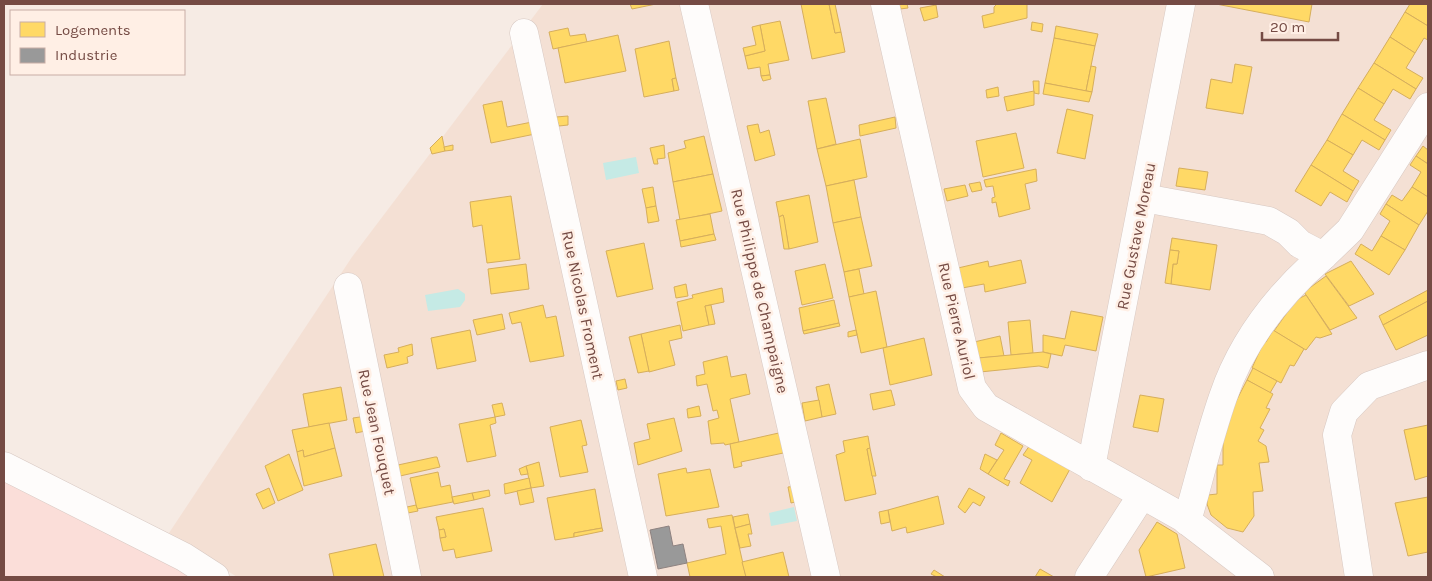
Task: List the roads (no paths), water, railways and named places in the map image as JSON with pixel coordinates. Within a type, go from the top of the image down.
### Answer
[{"type":"street","name":"Rue Philippe de Champaigne","points":[[694,4],[826,577]]},
{"type":"street","name":"Rue Pierre Auriol","points":[[885,4],[972,388],[986,407],[1187,521],[1260,577]]},
{"type":"street","name":"Rue Gustave Moreau","points":[[1091,468],[1181,4]]},
{"type":"street","name":"Rue Nicolas Froment","points":[[524,33],[643,577]]},
{"type":"street","points":[[1187,521],[1223,397],[1246,345],[1279,299],[1298,278],[1350,230],[1428,107]]},
{"type":"street","points":[[1144,198],[1270,221],[1288,232],[1300,244],[1323,256]]},
{"type":"street","name":"Rue Jean Fouquet","points":[[348,287],[407,577]]},
{"type":"street","points":[[1359,577],[1337,435],[1344,412],[1369,386],[1428,365]]},
{"type":"street","points":[[4,466],[184,556],[215,577]]},
{"type":"street","points":[[1089,577],[1142,495]]},
{"type":"water","points":[[636,157],[639,173],[606,180],[603,163]]},
{"type":"water","points":[[458,289],[465,294],[465,300],[460,307],[428,311],[425,295]]},
{"type":"water","points":[[794,507],[797,521],[771,526],[769,513]]}]
